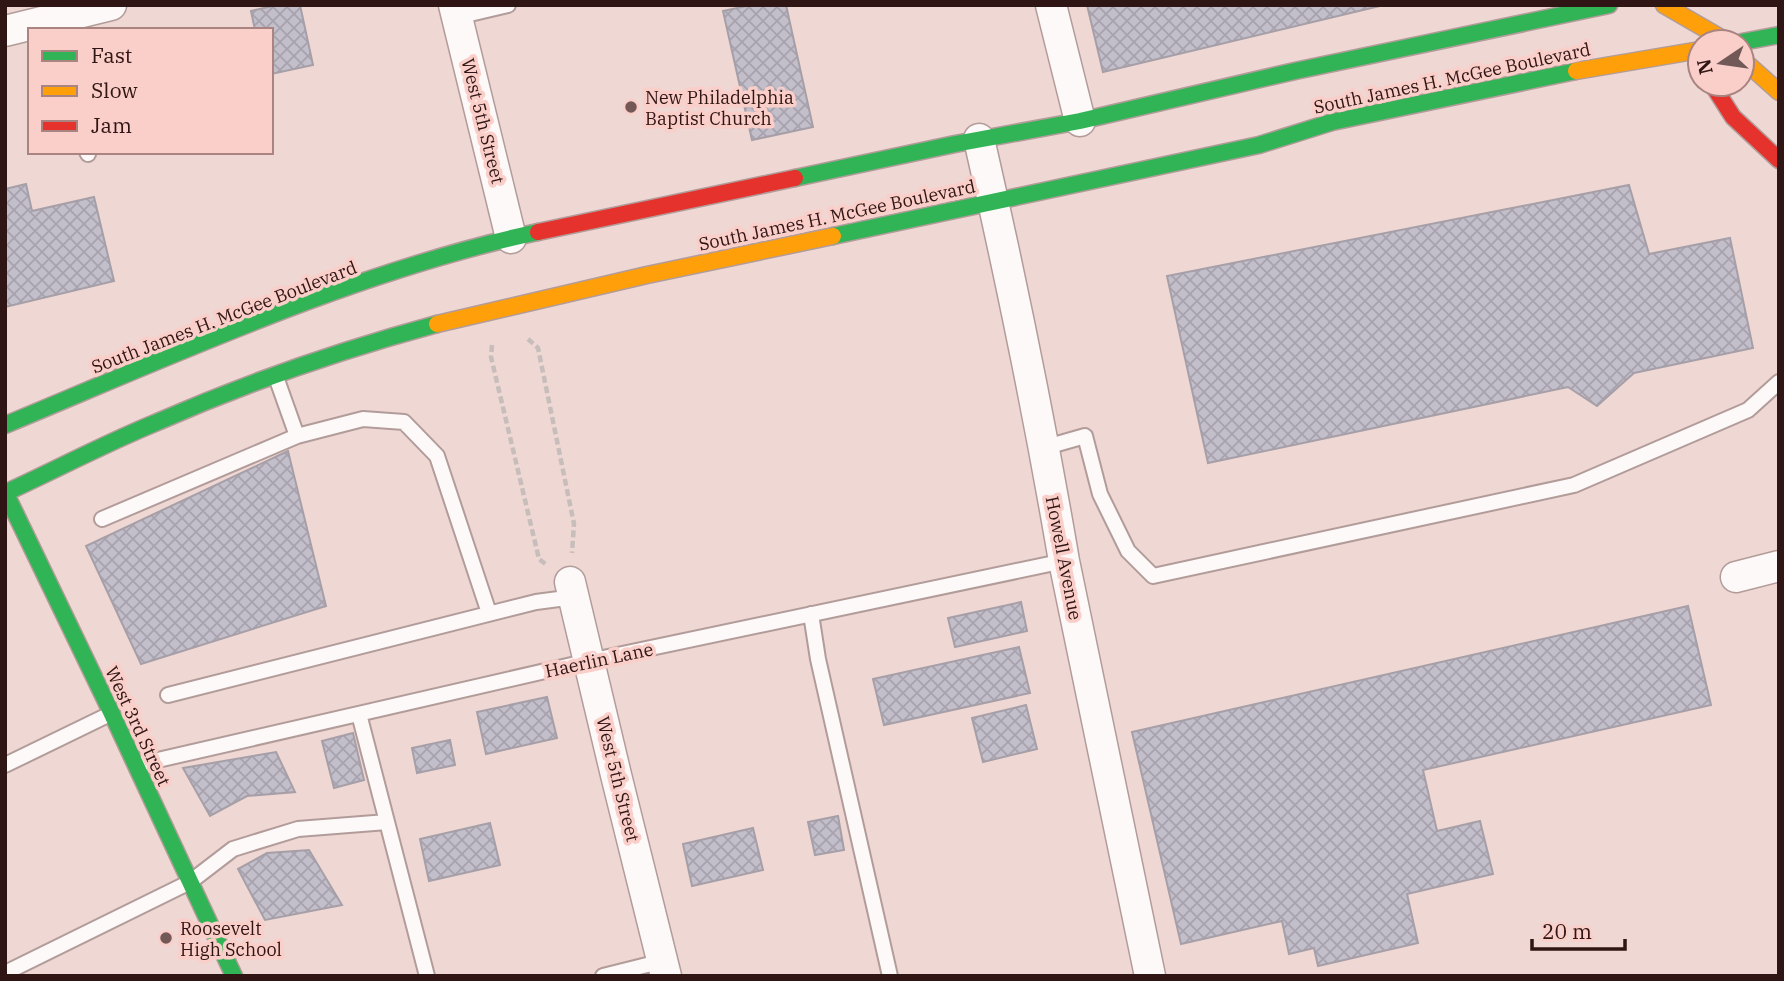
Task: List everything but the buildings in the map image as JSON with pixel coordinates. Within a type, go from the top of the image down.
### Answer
[{"type":"main road","name":"South James H. McGee Boulevard","points":[[5,425],[284,310],[389,273],[478,246],[979,139],[1080,121],[1295,71],[1609,5]]},
{"type":"main road","points":[[1659,5],[1686,41]]},
{"type":"main road","points":[[1664,5],[1704,28]]},
{"type":"main road","points":[[1756,39],[1779,35]]},
{"type":"main road","name":"South James H. McGee Boulevard","points":[[5,493],[154,423],[233,391],[357,347],[436,324],[647,275],[1259,145],[1332,122],[1606,65],[1686,56]]},
{"type":"main road","points":[[1756,71],[1779,92]]},
{"type":"main road","points":[[1722,98],[1743,128],[1779,160]]},
{"type":"main road","name":"West 3rd Street","points":[[5,493],[234,976]]},
{"type":"street","points":[[5,31],[45,19],[111,5]]},
{"type":"street","points":[[1051,5],[1080,121]]},
{"type":"street","name":"West 5th Street","points":[[456,11],[511,238]]},
{"type":"street","name":"Howell Avenue","points":[[979,139],[1148,975]]},
{"type":"street","points":[[1736,577],[1779,566]]},
{"type":"street","name":"West 5th Street","points":[[573,590],[664,968]]},
{"type":"lane","points":[[456,11],[508,5]]},
{"type":"lane","points":[[275,376],[297,436]]},
{"type":"lane","points":[[1043,448],[1085,436],[1105,506],[1128,551],[1153,576],[1574,485],[1748,410],[1779,382]]},
{"type":"lane","points":[[102,519],[297,436],[363,419],[404,422],[437,456],[489,613]]},
{"type":"lane","name":"Haerlin Lane","points":[[135,765],[589,661],[1064,561]]},
{"type":"lane","points":[[168,695],[536,602],[573,590]]},
{"type":"lane","points":[[811,614],[818,659],[890,976]]},
{"type":"lane","points":[[359,713],[427,976]]},
{"type":"lane","points":[[5,765],[112,714]]},
{"type":"lane","points":[[6,971],[190,882],[233,849],[298,829],[387,822]]},
{"type":"lane","points":[[603,976],[664,968]]},
{"type":"path","points":[[497,309],[538,348],[575,524],[573,590]]},
{"type":"path","points":[[497,309],[491,357],[539,559],[573,590]]},
{"type":"traffic: fast","points":[[795,178],[1080,121],[1295,71],[1609,5]]},
{"type":"traffic: fast","points":[[1756,39],[1779,35]]},
{"type":"traffic: fast","points":[[833,236],[1259,145],[1332,122],[1576,71]]},
{"type":"traffic: fast","points":[[5,425],[267,316],[334,291],[470,249],[538,232]]},
{"type":"traffic: fast","points":[[5,493],[117,440],[224,394],[330,356],[437,324]]},
{"type":"traffic: fast","points":[[5,492],[234,976]]},
{"type":"traffic: slow","points":[[1664,5],[1704,28]]},
{"type":"traffic: slow","points":[[1576,71],[1686,52]]},
{"type":"traffic: slow","points":[[1756,71],[1779,92]]},
{"type":"traffic: slow","points":[[437,324],[647,275],[833,236]]},
{"type":"traffic: jam","points":[[1721,98],[1733,117],[1779,160]]},
{"type":"traffic: jam","points":[[538,232],[795,178]]},
{"type":"place","name":"New Philadelphia Baptist Church","points":[[631,107]]},
{"type":"place","name":"Roosevelt High School","points":[[166,938]]}]
